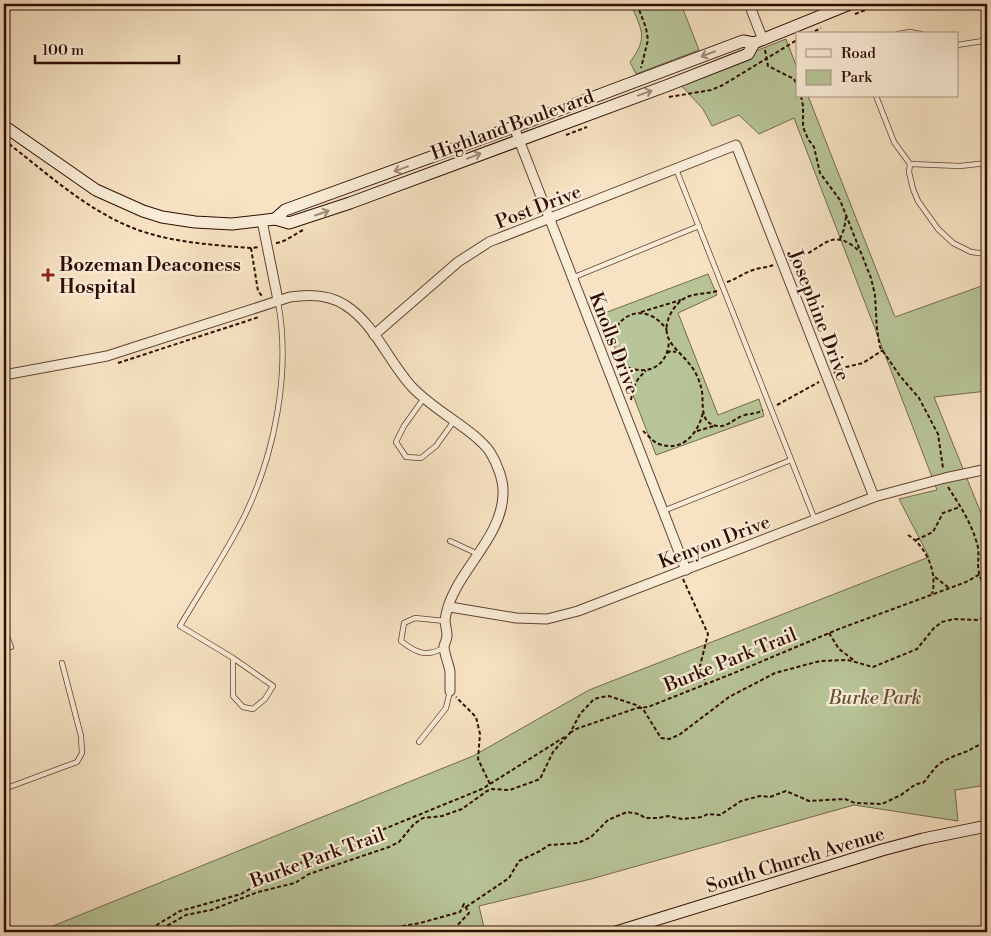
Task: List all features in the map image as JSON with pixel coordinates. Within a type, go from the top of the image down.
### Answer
[{"type":"main road","name":"Highland Boulevard","points":[[275,219],[285,210],[743,41],[758,42],[850,4]]},
{"type":"main road","name":"Highland Boulevard","points":[[4,126],[96,190],[143,211],[162,217],[195,222],[232,224],[275,219],[289,223],[350,203],[666,86],[748,54],[758,42]]},
{"type":"main road","name":"South Church Avenue","points":[[616,932],[882,850],[987,826]]},
{"type":"street","points":[[749,4],[758,42]]},
{"type":"street","name":"Knolls Drive","points":[[514,127],[663,511],[683,571]]},
{"type":"street","name":"Post Drive","points":[[374,335],[458,262],[489,242],[736,145]]},
{"type":"street","name":"Josephine Drive","points":[[736,145],[874,497]]},
{"type":"street","points":[[262,221],[278,300]]},
{"type":"street","points":[[4,375],[107,356],[278,300],[302,295],[315,295],[334,299],[345,305],[358,316],[374,335],[412,386],[424,398],[455,420],[489,450],[502,481],[504,495],[499,518],[457,588],[445,621],[447,636],[444,648],[450,673],[450,691]]},
{"type":"street","name":"Kenyon Drive","points":[[450,606],[516,618],[547,619],[578,611],[874,497],[987,469]]},
{"type":"lane","points":[[958,45],[983,41],[987,38]]},
{"type":"lane","points":[[877,98],[894,142],[910,164],[909,172],[918,201],[943,234],[954,243],[965,249],[987,254]]},
{"type":"lane","points":[[910,164],[960,166],[987,163]]},
{"type":"lane","points":[[676,169],[815,520]]},
{"type":"lane","points":[[572,278],[699,226]]},
{"type":"lane","points":[[234,658],[233,696],[243,707],[254,709],[265,699],[273,686],[234,658],[180,626],[244,516],[267,456],[282,380],[282,336],[278,300]]},
{"type":"lane","points":[[424,398],[404,426],[396,442],[406,457],[422,458],[436,446],[455,420]]},
{"type":"lane","points":[[663,511],[791,460]]},
{"type":"lane","points":[[450,541],[478,554]]},
{"type":"lane","points":[[444,648],[426,654],[414,652],[401,641],[404,623],[415,618],[445,621]]},
{"type":"lane","points":[[4,629],[11,647]]},
{"type":"lane","points":[[4,789],[77,762],[82,753],[81,736],[62,663]]},
{"type":"lane","points":[[419,742],[446,708],[450,691]]},
{"type":"path","points":[[637,4],[646,28],[648,40],[638,80]]},
{"type":"path","points":[[758,42],[768,66],[794,79],[796,83]]},
{"type":"path","points":[[801,98],[803,127],[814,147],[820,173],[840,200],[871,278],[875,294],[877,330],[882,350],[900,376],[919,398],[938,434],[941,463],[947,485],[977,542],[978,574],[987,589]]},
{"type":"path","points":[[4,140],[34,166],[75,195],[104,214],[140,231],[181,242],[251,248],[282,243],[289,237],[310,228]]},
{"type":"path","points":[[840,239],[846,217]]},
{"type":"path","points":[[611,345],[616,326],[625,318],[696,294],[712,292],[755,269],[782,263],[805,254],[824,242],[840,239],[852,244],[861,252]]},
{"type":"path","points":[[684,299],[670,316],[669,339],[672,346],[692,366],[702,394],[703,412],[707,421],[716,426]]},
{"type":"path","points":[[637,313],[654,317],[660,321],[668,332]]},
{"type":"path","points":[[631,400],[632,390],[637,380],[646,371],[660,363],[666,354],[669,339]]},
{"type":"path","points":[[644,431],[658,444],[667,445],[685,441],[706,427],[728,425],[741,416],[756,414],[785,401],[846,367],[864,363],[882,350]]},
{"type":"path","points":[[666,354],[672,351],[679,353]]},
{"type":"path","points":[[617,361],[629,369],[646,371]]},
{"type":"path","points":[[696,432],[703,412]]},
{"type":"path","points":[[916,540],[934,532],[943,513],[960,507]]},
{"type":"path","points":[[908,535],[916,540],[926,555],[935,580],[932,594]]},
{"type":"path","name":"Burke Park Trail","points":[[145,932],[180,910],[242,894],[286,868],[482,789],[576,729],[706,684],[829,633],[966,582],[987,570]]},
{"type":"path","points":[[683,571],[708,634],[700,666],[706,684]]},
{"type":"path","points":[[934,577],[948,588]]},
{"type":"path","name":"Burke Park Trail","points":[[156,932],[186,915],[211,910],[258,892],[294,883],[309,874],[389,847],[399,842],[414,824],[423,818],[442,816],[462,809],[492,789],[510,790],[540,779],[554,752],[570,733],[580,714],[594,700],[608,696],[641,708],[661,738],[669,739],[679,735],[729,697],[775,673],[820,661],[848,660],[873,667],[917,649],[934,628],[942,622],[954,619],[977,620],[987,616]]},
{"type":"path","points":[[829,633],[840,649],[857,662]]},
{"type":"path","points":[[450,691],[476,717],[480,734],[478,759],[490,784]]},
{"type":"path","points":[[466,907],[509,878],[519,861],[548,845],[578,843],[591,837],[608,820],[627,812],[639,814],[644,818],[668,816],[682,819],[702,817],[708,814],[720,815],[741,801],[760,796],[770,797],[786,791],[809,801],[845,798],[855,803],[882,804],[901,795],[916,784],[923,783],[938,764],[976,746],[987,744]]},
{"type":"path","points":[[370,932],[420,923],[460,912],[464,904],[469,913],[451,932]]},
{"type":"green space","points":[[631,4],[681,4],[699,50],[636,74],[630,62],[640,46],[641,33]]},
{"type":"green space","name":"Burke Park","points":[[786,39],[796,65],[796,98],[809,98],[895,317],[987,284],[987,391],[934,397],[987,528],[987,785],[955,790],[958,821],[854,805],[591,879],[479,906],[485,932],[38,932],[473,756],[589,690],[929,557],[899,499],[937,490],[794,118],[759,134],[739,115],[712,126],[703,109],[678,82]]},
{"type":"green space","points":[[708,274],[717,295],[678,313],[718,415],[759,399],[764,416],[656,455],[602,314]]},
{"type":"place","name":"Bozeman Deaconess Hospital","points":[[48,275]]}]
